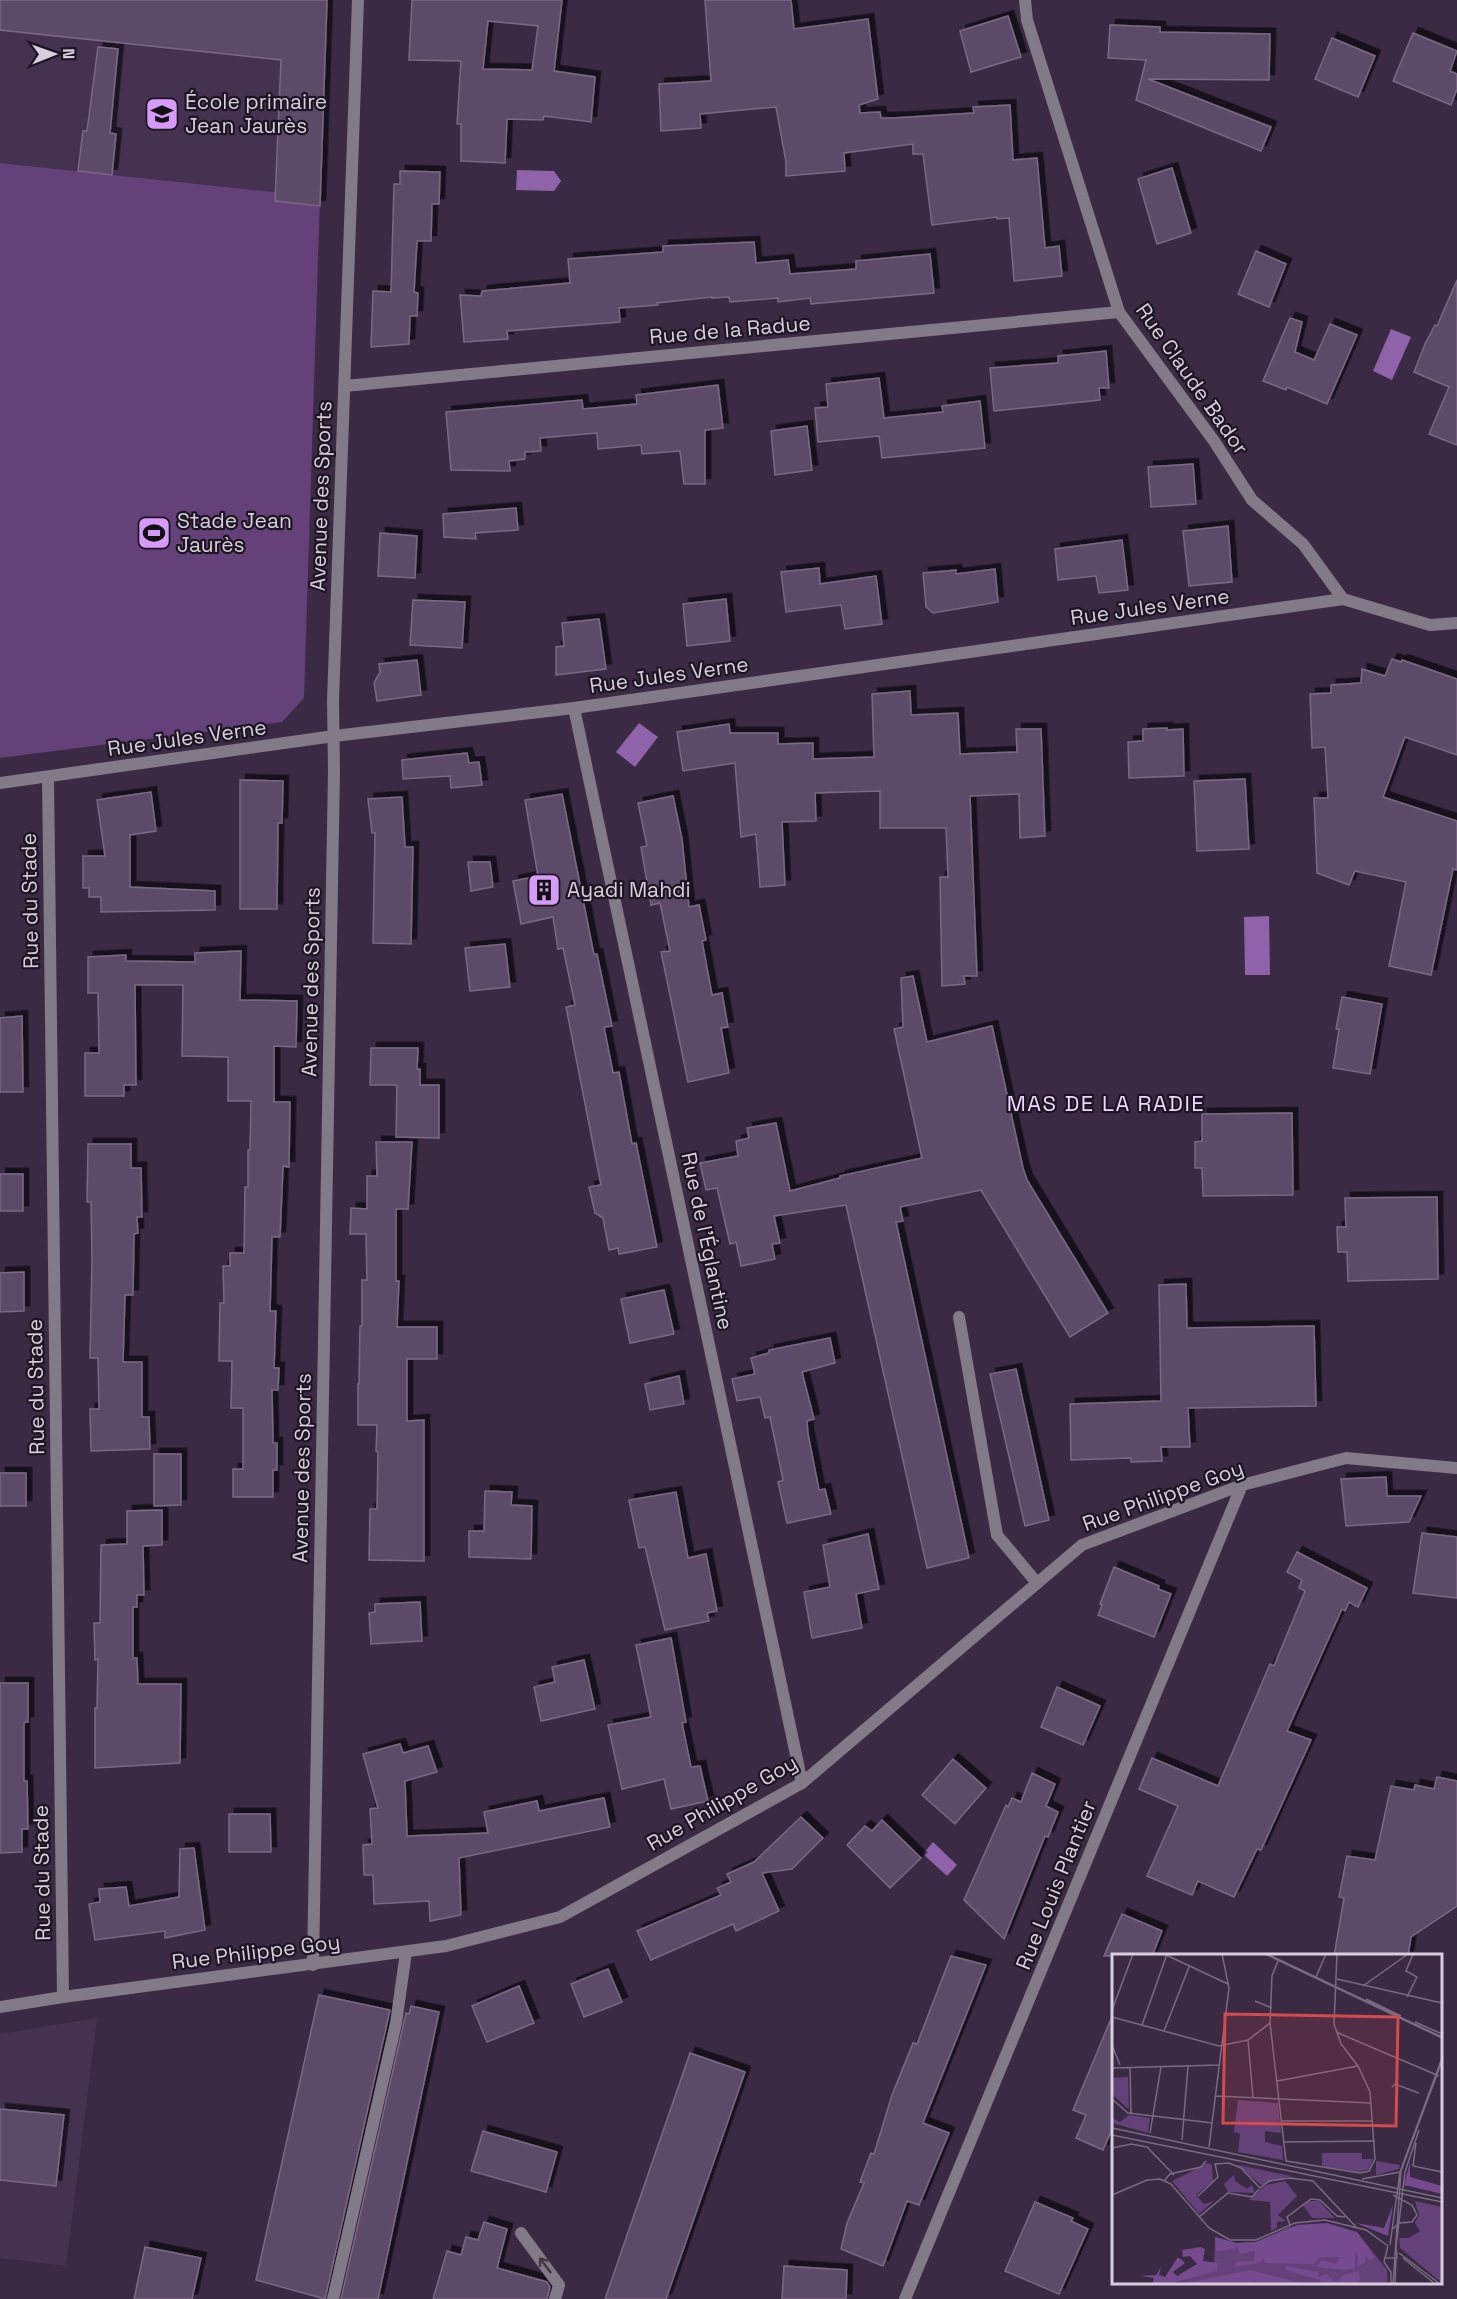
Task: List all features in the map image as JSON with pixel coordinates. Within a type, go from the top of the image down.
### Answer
[{"type":"street","name":"Avenue des Sports","points":[[313,1965],[333,701],[358,0]]},
{"type":"street","name":"Rue Claude Bador","points":[[1025,0],[1028,20],[1119,312],[1214,441],[1252,500],[1303,544],[1343,600]]},
{"type":"street","name":"Rue de la Radue","points":[[345,386],[1119,312]]},
{"type":"street","points":[[1343,600],[1430,625],[1457,623]]},
{"type":"street","name":"Rue Jules Verne","points":[[0,783],[334,736],[574,708],[1343,600]]},
{"type":"street","name":"Rue de l'Églantine","points":[[574,708],[802,1783]]},
{"type":"street","name":"Rue du Stade","points":[[48,777],[63,1997]]},
{"type":"street","points":[[959,1317],[997,1534],[1037,1584]]},
{"type":"street","name":"Rue Philippe Goy","points":[[0,2007],[446,1946],[560,1917],[802,1783],[1082,1545],[1242,1485],[1346,1458],[1457,1468]]},
{"type":"street","name":"Rue Louis Plantier","points":[[905,2299],[1242,1485]]},
{"type":"street","points":[[333,2299],[396,2023],[406,1952]]},
{"type":"street","points":[[521,2233],[559,2285],[555,2299]]},
{"type":"shaded area","name":"École primaire Jean Jaurès","points":[[0,0],[327,0],[320,197],[0,163]]},
{"type":"shaded area","name":"Stade Jean Jaurès","points":[[0,163],[320,197],[304,698],[282,722],[0,758]]},
{"type":"shaded area","points":[[517,170],[554,171],[561,181],[554,191],[516,190]]},
{"type":"shaded area","points":[[1391,329],[1411,337],[1392,380],[1373,371]]},
{"type":"shaded area","points":[[639,723],[658,737],[635,767],[616,752]]},
{"type":"shaded area","points":[[1269,916],[1270,975],[1245,975],[1244,917]]},
{"type":"shaded area","points":[[933,1842],[957,1865],[947,1876],[923,1854]]},
{"type":"shaded area","points":[[97,2018],[66,2266],[0,2258],[0,2034]]},
{"type":"building","points":[[0,0],[327,0],[320,206],[275,201],[281,60],[0,30]]},
{"type":"building","points":[[412,0],[562,0],[554,71],[595,77],[591,122],[544,116],[543,120],[507,119],[505,163],[461,161],[461,124],[457,124],[461,61],[409,60]],"holes":[[[488,21],[538,26],[532,70],[483,69]]]},
{"type":"building","points":[[705,0],[791,0],[794,29],[868,19],[878,99],[859,105],[860,113],[880,112],[881,118],[893,118],[974,113],[973,107],[1010,105],[1013,160],[1037,158],[1045,248],[1059,246],[1062,276],[1014,281],[1009,218],[997,219],[997,217],[932,225],[923,154],[913,154],[913,144],[844,153],[845,171],[786,176],[786,162],[776,107],[700,114],[701,128],[661,131],[659,84],[711,81]]},
{"type":"building","points":[[1008,16],[1021,57],[971,72],[960,31]]},
{"type":"building","points":[[1110,25],[1160,27],[1160,32],[1270,34],[1269,80],[1148,79],[1271,127],[1261,151],[1136,100],[1146,60],[1108,58]]},
{"type":"building","points":[[1413,33],[1457,51],[1450,71],[1457,74],[1457,89],[1451,105],[1393,81]]},
{"type":"building","points":[[1332,38],[1375,56],[1358,97],[1315,79]]},
{"type":"building","points":[[98,47],[118,49],[110,133],[116,134],[112,175],[78,171],[83,131],[87,131]]},
{"type":"building","points":[[1172,168],[1191,233],[1157,244],[1138,179]]},
{"type":"building","points":[[400,171],[440,172],[439,204],[432,204],[431,241],[417,241],[414,292],[418,293],[417,316],[410,316],[409,344],[371,347],[373,291],[391,292],[394,184],[400,184]]},
{"type":"building","points":[[754,242],[756,263],[788,260],[790,274],[856,269],[856,261],[930,254],[934,293],[811,304],[810,298],[778,302],[778,298],[730,302],[729,297],[712,297],[619,308],[620,322],[507,331],[508,339],[464,342],[460,295],[481,296],[482,291],[570,283],[568,259],[663,252],[663,246]]},
{"type":"building","points":[[1256,251],[1286,264],[1269,307],[1238,294]]},
{"type":"building","points":[[1457,280],[1457,445],[1429,434],[1449,387],[1414,372],[1425,344],[1435,325],[1437,326]]},
{"type":"building","points":[[1290,318],[1302,322],[1295,352],[1314,360],[1330,324],[1357,335],[1327,404],[1287,387],[1286,390],[1263,381]]},
{"type":"building","points":[[1106,351],[1109,388],[1099,388],[1100,400],[994,411],[990,368],[1058,363],[1058,356]]},
{"type":"building","points":[[879,378],[884,418],[943,412],[942,406],[980,401],[985,448],[882,458],[879,436],[818,442],[815,408],[828,407],[826,384]]},
{"type":"building","points":[[718,385],[723,428],[705,430],[705,484],[684,484],[680,451],[642,454],[641,445],[598,449],[597,433],[540,438],[541,451],[525,452],[525,459],[509,461],[510,471],[451,470],[446,412],[582,400],[583,409],[637,404],[636,395]]},
{"type":"building","points":[[807,426],[812,470],[775,475],[771,431]]},
{"type":"building","points":[[1193,464],[1196,504],[1151,507],[1148,467]]},
{"type":"building","points":[[516,508],[518,530],[475,533],[476,539],[444,537],[443,514]]},
{"type":"building","points":[[1228,526],[1232,582],[1189,586],[1183,531]]},
{"type":"building","points":[[380,533],[417,536],[415,578],[378,576]]},
{"type":"building","points":[[1122,540],[1128,590],[1099,593],[1096,576],[1058,580],[1055,549]]},
{"type":"building","points":[[819,568],[820,584],[876,576],[882,624],[845,629],[841,605],[786,612],[781,572]]},
{"type":"building","points":[[995,569],[998,602],[933,613],[926,607],[923,573],[956,570],[956,574]]},
{"type":"building","points":[[726,599],[730,641],[687,646],[683,604]]},
{"type":"building","points":[[413,600],[465,602],[462,648],[410,645]]},
{"type":"building","points":[[599,619],[606,669],[556,675],[556,647],[564,646],[562,623]]},
{"type":"building","points":[[1392,659],[1401,662],[1402,660],[1457,679],[1457,755],[1405,737],[1383,797],[1457,821],[1457,870],[1453,869],[1431,975],[1389,966],[1406,882],[1355,871],[1349,885],[1317,873],[1314,798],[1328,798],[1325,747],[1312,748],[1310,694],[1331,693],[1331,685],[1361,683],[1362,669],[1385,676]]},
{"type":"building","points":[[417,660],[421,695],[377,701],[374,683],[380,672],[379,664]]},
{"type":"building","points":[[910,691],[911,715],[958,713],[960,754],[1017,752],[1016,729],[1041,729],[1045,836],[1020,838],[1019,794],[970,796],[977,976],[964,976],[965,984],[942,986],[940,877],[948,877],[946,828],[880,828],[880,791],[815,793],[816,821],[782,822],[785,885],[760,887],[756,834],[741,837],[735,763],[683,771],[677,732],[729,724],[730,733],[778,733],[778,744],[813,743],[813,759],[874,757],[872,694]]},
{"type":"building","points":[[1167,728],[1167,730],[1183,729],[1184,776],[1129,778],[1128,742],[1143,741],[1143,729]]},
{"type":"building","points":[[467,753],[469,763],[479,762],[482,785],[451,788],[450,776],[403,779],[402,760]]},
{"type":"building","points":[[1245,779],[1249,849],[1197,851],[1194,781]]},
{"type":"building","points":[[240,780],[283,781],[282,823],[278,823],[277,909],[240,909]]},
{"type":"building","points":[[151,792],[156,831],[130,835],[130,887],[215,891],[215,910],[101,912],[101,897],[89,897],[89,888],[83,888],[83,856],[105,856],[97,800]]},
{"type":"building","points":[[562,794],[594,955],[597,954],[612,1026],[604,1027],[613,1073],[619,1072],[632,1144],[636,1143],[657,1247],[619,1254],[618,1248],[609,1250],[603,1218],[595,1213],[589,1187],[601,1185],[566,1007],[575,1005],[563,948],[558,949],[553,917],[521,924],[513,881],[538,876],[525,800]]},
{"type":"building","points":[[673,796],[682,839],[689,907],[699,905],[706,940],[702,941],[712,995],[722,993],[728,1027],[721,1028],[729,1073],[688,1082],[661,952],[670,951],[660,903],[651,905],[641,847],[647,846],[638,803]]},
{"type":"building","points":[[402,797],[405,847],[413,847],[411,944],[373,943],[375,833],[372,833],[368,799]]},
{"type":"building","points":[[468,862],[490,862],[493,887],[471,891]]},
{"type":"building","points":[[505,944],[510,987],[470,991],[465,948]]},
{"type":"building","points":[[241,951],[240,1000],[297,1001],[296,1047],[274,1046],[274,1102],[290,1102],[289,1167],[283,1166],[280,1237],[272,1237],[270,1311],[276,1311],[274,1368],[279,1368],[278,1390],[272,1390],[273,1443],[277,1443],[277,1470],[273,1470],[273,1497],[233,1497],[233,1469],[243,1469],[243,1408],[231,1408],[232,1361],[219,1361],[220,1303],[224,1303],[223,1266],[230,1266],[230,1253],[244,1253],[245,1187],[248,1187],[251,1101],[228,1101],[228,1057],[182,1056],[183,985],[135,985],[136,1085],[124,1085],[124,1096],[85,1096],[85,1053],[99,1053],[98,993],[88,993],[88,957],[126,955],[126,961],[195,962],[195,953]]},
{"type":"building","points":[[913,976],[927,1042],[992,1026],[1027,1180],[1108,1313],[1070,1337],[981,1190],[900,1207],[903,1221],[896,1222],[969,1558],[927,1568],[846,1205],[774,1216],[780,1243],[772,1244],[775,1259],[741,1266],[736,1242],[730,1244],[717,1188],[706,1190],[700,1163],[738,1156],[736,1141],[749,1138],[747,1128],[776,1123],[790,1191],[840,1178],[840,1176],[922,1158],[894,1029],[903,1027],[901,978]]},
{"type":"building","points":[[1342,997],[1382,1004],[1370,1074],[1333,1068],[1339,1029],[1336,1029]]},
{"type":"building","points":[[22,1016],[23,1092],[0,1092],[0,1018]]},
{"type":"building","points":[[371,1048],[418,1048],[417,1069],[420,1069],[420,1085],[439,1085],[439,1138],[396,1137],[397,1085],[370,1085]]},
{"type":"building","points":[[1292,1113],[1293,1195],[1203,1196],[1202,1168],[1195,1168],[1195,1142],[1202,1141],[1202,1114]]},
{"type":"building","points":[[376,1142],[412,1142],[408,1209],[396,1209],[396,1281],[399,1281],[397,1327],[437,1327],[437,1359],[407,1359],[407,1421],[424,1420],[424,1561],[369,1560],[370,1509],[377,1509],[378,1452],[376,1451],[377,1425],[358,1425],[362,1280],[367,1280],[366,1234],[350,1234],[351,1208],[367,1209],[367,1176],[377,1176]]},
{"type":"building","points":[[88,1144],[131,1144],[131,1168],[141,1168],[142,1217],[137,1217],[138,1233],[134,1234],[133,1295],[125,1295],[123,1362],[142,1362],[142,1417],[149,1417],[150,1449],[91,1451],[90,1409],[99,1409],[98,1358],[90,1358],[92,1258],[91,1202],[87,1202]]},
{"type":"building","points":[[0,1174],[23,1174],[23,1211],[0,1211]]},
{"type":"building","points":[[1437,1197],[1438,1279],[1348,1281],[1347,1252],[1338,1252],[1337,1227],[1346,1227],[1345,1198]]},
{"type":"building","points":[[24,1272],[24,1311],[0,1312],[0,1273]]},
{"type":"building","points":[[1186,1284],[1187,1328],[1314,1326],[1316,1406],[1188,1408],[1190,1447],[1161,1447],[1162,1461],[1131,1462],[1131,1458],[1071,1460],[1070,1404],[1161,1401],[1159,1285]]},
{"type":"building","points":[[664,1290],[674,1334],[630,1343],[621,1299]]},
{"type":"building","points":[[830,1338],[835,1363],[802,1372],[814,1419],[807,1421],[819,1490],[825,1489],[831,1514],[787,1523],[778,1482],[783,1480],[770,1417],[765,1418],[760,1397],[737,1401],[732,1379],[755,1374],[751,1358],[769,1353],[769,1350]]},
{"type":"building","points":[[1016,1369],[1049,1520],[1025,1526],[990,1374]]},
{"type":"building","points":[[679,1376],[684,1404],[650,1410],[645,1384]]},
{"type":"building","points":[[154,1454],[181,1454],[181,1505],[154,1506]]},
{"type":"building","points":[[0,1473],[26,1473],[26,1506],[0,1506]]},
{"type":"building","points":[[1386,1477],[1387,1496],[1421,1496],[1409,1522],[1346,1526],[1341,1479]]},
{"type":"building","points":[[485,1491],[512,1492],[511,1505],[532,1506],[531,1559],[469,1557],[469,1531],[484,1531]]},
{"type":"building","points":[[676,1492],[688,1558],[706,1554],[717,1611],[707,1613],[709,1621],[665,1630],[645,1547],[639,1548],[629,1500]]},
{"type":"building","points":[[162,1510],[162,1545],[143,1546],[144,1595],[137,1595],[137,1607],[133,1607],[133,1658],[137,1658],[138,1684],[181,1684],[180,1763],[95,1768],[98,1659],[95,1660],[94,1623],[100,1623],[101,1545],[127,1544],[127,1511]]},
{"type":"building","points":[[1422,1533],[1457,1537],[1457,1598],[1413,1593]]},
{"type":"building","points":[[868,1534],[879,1589],[856,1594],[862,1628],[812,1638],[804,1592],[830,1587],[823,1545]]},
{"type":"building","points":[[1297,1552],[1367,1588],[1358,1607],[1349,1602],[1345,1611],[1342,1609],[1287,1731],[1311,1740],[1261,1850],[1257,1849],[1234,1897],[1198,1881],[1192,1895],[1147,1876],[1178,1806],[1139,1789],[1152,1758],[1218,1786],[1270,1664],[1274,1666],[1305,1591],[1299,1588],[1302,1580],[1287,1572]]},
{"type":"building","points":[[1114,1567],[1159,1586],[1158,1589],[1171,1594],[1154,1637],[1098,1615]]},
{"type":"building","points":[[420,1602],[422,1641],[371,1644],[369,1613],[375,1612],[375,1604]]},
{"type":"building","points":[[671,1638],[686,1722],[682,1723],[691,1767],[700,1766],[708,1801],[671,1809],[664,1779],[622,1789],[608,1725],[651,1717],[636,1645]]},
{"type":"building","points":[[584,1660],[595,1709],[541,1721],[534,1687],[555,1682],[552,1667]]},
{"type":"building","points":[[0,1683],[28,1683],[28,1722],[24,1722],[24,1781],[27,1781],[28,1829],[22,1829],[22,1852],[0,1853]]},
{"type":"building","points":[[1057,1687],[1100,1706],[1083,1745],[1041,1727]]},
{"type":"building","points":[[400,1744],[403,1753],[428,1746],[437,1772],[405,1781],[407,1836],[488,1833],[484,1812],[537,1801],[539,1811],[604,1798],[610,1827],[459,1858],[461,1915],[430,1921],[429,1901],[374,1904],[373,1875],[364,1875],[363,1845],[372,1844],[370,1809],[378,1808],[363,1754]]},
{"type":"building","points":[[953,1759],[986,1788],[955,1824],[922,1795]]},
{"type":"building","points":[[1032,1773],[1055,1784],[1046,1806],[1058,1812],[1048,1837],[1045,1836],[1004,1939],[964,1900],[1006,1805],[1008,1807],[1012,1798],[1021,1802]]},
{"type":"building","points":[[1437,1777],[1457,1781],[1457,1906],[1411,1937],[1408,1954],[1334,1954],[1344,1898],[1339,1897],[1347,1856],[1375,1860],[1391,1786],[1414,1790],[1415,1785],[1434,1789]]},
{"type":"building","points":[[229,1814],[270,1814],[271,1852],[229,1852]]},
{"type":"building","points":[[801,1817],[823,1838],[792,1869],[762,1873],[779,1911],[736,1931],[733,1924],[651,1960],[637,1931],[721,1895],[717,1888],[731,1882],[727,1874],[754,1862]]},
{"type":"building","points":[[882,1820],[921,1858],[890,1888],[847,1845],[865,1826],[872,1831]]},
{"type":"building","points":[[194,1848],[205,1930],[165,1938],[165,1931],[95,1940],[89,1904],[100,1902],[99,1889],[126,1887],[129,1906],[179,1897],[180,1849]]},
{"type":"building","points":[[1122,1914],[1162,1931],[1153,1954],[1104,1956]]},
{"type":"building","points":[[951,1956],[986,1965],[923,2123],[949,2133],[919,2205],[907,2201],[883,2266],[841,2249],[847,2223],[864,2183],[860,2182],[871,2153],[874,2154],[892,2095],[913,2043],[917,2044]]},
{"type":"building","points":[[608,1969],[622,2002],[584,2017],[571,1984]]},
{"type":"building","points":[[519,1986],[534,2023],[487,2042],[472,2006]]},
{"type":"building","points":[[319,1995],[390,2010],[325,2299],[256,2280]]},
{"type":"building","points":[[411,2006],[439,2012],[378,2299],[341,2299],[406,2013],[409,2014]]},
{"type":"building","points":[[1112,2016],[1112,2129],[1103,2150],[1076,2138],[1086,2115],[1073,2110]]},
{"type":"building","points":[[690,2053],[745,2072],[666,2299],[605,2299]]},
{"type":"building","points":[[0,2109],[64,2115],[56,2186],[0,2180]]},
{"type":"building","points":[[483,2131],[557,2152],[546,2192],[471,2171]]},
{"type":"building","points":[[1035,2202],[1073,2218],[1071,2221],[1088,2229],[1059,2294],[1005,2271]]},
{"type":"building","points":[[484,2222],[507,2229],[497,2268],[547,2282],[550,2287],[547,2299],[433,2299],[447,2251],[461,2255],[466,2237],[478,2240]]},
{"type":"building","points":[[145,2247],[201,2258],[192,2299],[134,2299]]},
{"type":"building","points":[[784,2266],[847,2270],[846,2299],[782,2299]]},
{"type":"place","name":"École primaire Jean Jaurès","points":[[162,114]]},
{"type":"place","name":"Stade Jean Jaurès","points":[[154,533]]},
{"type":"place","name":"Ayadi Mahdi","points":[[544,890]]},
{"type":"district","name":"MAS DE LA RADIE","points":[[1106,1103]]}]
